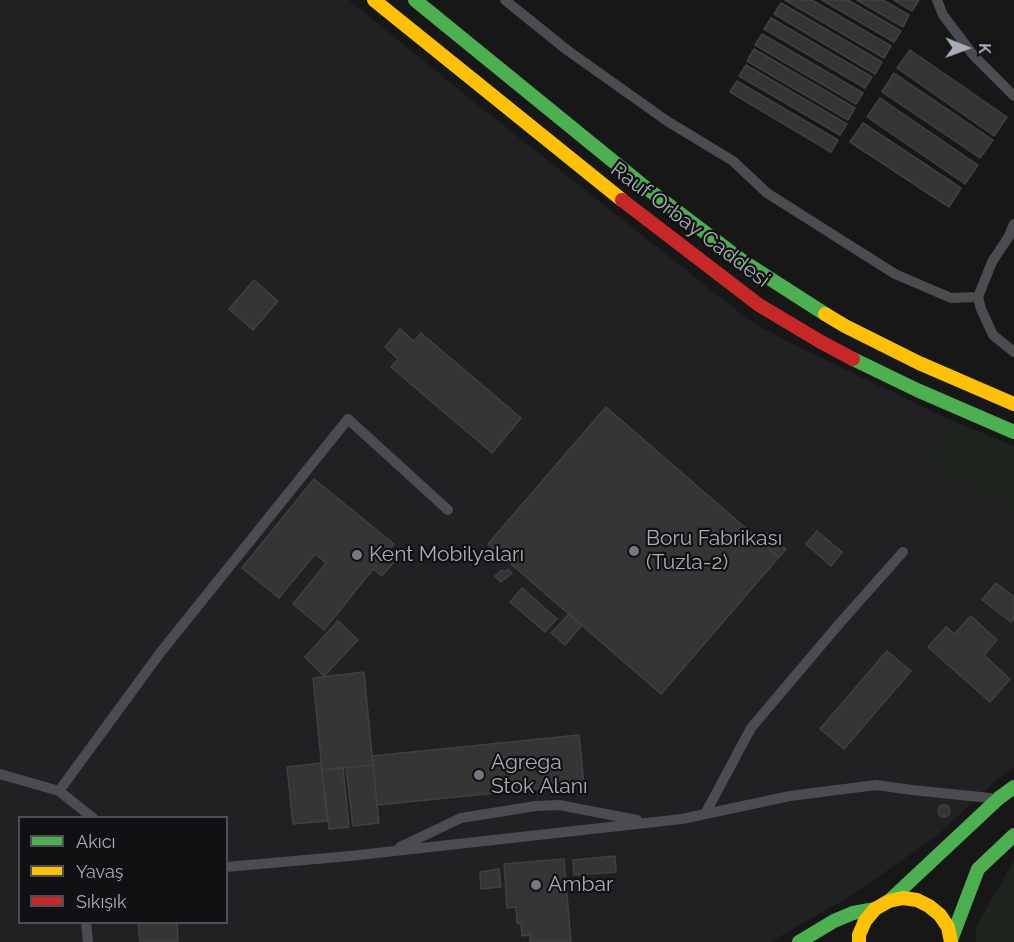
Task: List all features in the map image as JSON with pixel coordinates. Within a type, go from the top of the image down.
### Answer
[{"type":"main road","name":"Rauf Orbay Caddesi","points":[[374,0],[592,178],[759,304],[866,366],[1014,432]]},
{"type":"main road","name":"Rauf Orbay Caddesi","points":[[415,0],[641,184],[744,262],[845,326],[919,363],[1014,404]]},
{"type":"main road","points":[[799,942],[834,921],[853,913],[875,909],[889,901],[999,798],[1014,788]]},
{"type":"main road","points":[[951,941],[978,869],[1014,835]]},
{"type":"main road","points":[[889,901],[903,898],[917,900],[929,906],[940,915],[948,927],[951,941]]},
{"type":"main road","points":[[859,942],[859,935],[865,921],[875,909]]},
{"type":"lane","points":[[505,0],[567,50],[658,115],[733,161],[767,193],[885,268],[951,298],[978,297]]},
{"type":"lane","points":[[937,0],[943,15],[974,56],[1014,96]]},
{"type":"lane","points":[[1014,224],[992,262],[978,297],[993,335],[1014,352]]},
{"type":"lane","points":[[59,791],[160,653],[348,419],[448,510]]},
{"type":"lane","points":[[705,814],[751,728],[903,552]]},
{"type":"lane","points":[[0,774],[59,791],[90,816]]},
{"type":"lane","points":[[228,867],[682,819],[790,796],[876,785],[999,798]]},
{"type":"lane","points":[[76,805],[77,816]]},
{"type":"lane","points":[[392,851],[460,818],[536,806],[560,805],[648,823]]},
{"type":"lane","points":[[86,924],[88,942]]},
{"type":"shaded area","points":[[0,0],[349,0],[749,320],[785,340],[948,419],[1014,446],[1014,767],[992,784],[938,835],[849,897],[770,942],[0,942]]},
{"type":"shaded area","points":[[948,419],[1014,446],[1014,511],[1010,506],[935,471],[933,452]]},
{"type":"shaded area","points":[[1014,860],[1014,942],[976,942],[976,927]]},
{"type":"building","points":[[785,0],[812,0],[891,46],[884,58]]},
{"type":"building","points":[[822,0],[848,0],[901,31],[894,42]]},
{"type":"building","points":[[857,0],[883,0],[909,15],[903,27]]},
{"type":"building","points":[[894,0],[919,0],[912,11]]},
{"type":"building","points":[[781,3],[882,62],[875,74],[774,14]]},
{"type":"building","points":[[771,18],[872,77],[865,88],[764,29]]},
{"type":"building","points":[[762,34],[863,93],[856,104],[755,45]]},
{"type":"building","points":[[754,49],[855,108],[848,120],[747,61]]},
{"type":"building","points":[[910,50],[1007,117],[994,136],[897,68]]},
{"type":"building","points":[[746,65],[847,124],[840,135],[739,76]]},
{"type":"building","points":[[894,73],[993,140],[980,158],[882,92]]},
{"type":"building","points":[[737,81],[838,140],[831,152],[730,92]]},
{"type":"building","points":[[880,98],[978,165],[965,184],[867,117]]},
{"type":"building","points":[[863,123],[961,188],[949,207],[850,142]]},
{"type":"building","points":[[254,280],[278,301],[253,330],[229,309]]},
{"type":"building","points":[[400,329],[414,341],[421,333],[521,418],[492,453],[391,367],[398,359],[385,347]]},
{"type":"building","name":"Boru Fabrikası (Tuzla-2)","points":[[606,407],[779,557],[661,694],[488,544]]},
{"type":"building","name":"Kent Mobilyaları","points":[[314,479],[394,544],[390,549],[399,556],[382,576],[373,569],[324,630],[293,604],[326,563],[315,554],[279,598],[242,568]]},
{"type":"building","points":[[817,531],[842,552],[831,566],[806,544]]},
{"type":"building","points":[[767,533],[786,549],[779,557],[760,541]]},
{"type":"building","points":[[508,569],[512,573],[501,582],[495,576],[502,570],[505,572]]},
{"type":"building","points":[[996,583],[1014,597],[1014,618],[1011,622],[982,600]]},
{"type":"building","points":[[522,588],[557,619],[545,632],[510,602]]},
{"type":"building","points":[[569,614],[582,625],[565,645],[551,633]]},
{"type":"building","points":[[971,616],[997,640],[984,655],[1010,679],[990,702],[928,647],[946,627],[954,634]]},
{"type":"building","points":[[338,621],[358,640],[324,676],[305,657]]},
{"type":"building","points":[[887,651],[911,671],[844,749],[820,729]]},
{"type":"building","points":[[364,672],[373,765],[322,770],[313,678]]},
{"type":"building","name":"Agrega Stok Alanı","points":[[579,735],[584,784],[377,805],[372,756]]},
{"type":"building","points":[[321,763],[327,821],[293,824],[287,767]]},
{"type":"building","points":[[373,765],[379,823],[353,826],[346,768]]},
{"type":"building","points":[[343,767],[349,827],[329,829],[322,770]]},
{"type":"building","points":[[946,805],[950,811],[946,817],[942,817],[938,809]]},
{"type":"building","points":[[615,856],[616,872],[574,875],[573,860]]},
{"type":"building","name":"Ambar","points":[[564,859],[571,942],[530,942],[530,935],[522,936],[521,924],[517,923],[516,907],[507,908],[504,864]]},
{"type":"building","points":[[499,869],[501,887],[481,889],[480,872]]},
{"type":"building","points":[[138,924],[177,924],[178,942],[140,942]]},
{"type":"traffic: fast","points":[[415,0],[641,184],[744,262],[825,314]]},
{"type":"traffic: fast","points":[[853,359],[917,390],[1014,432]]},
{"type":"traffic: fast","points":[[889,901],[999,798],[1014,787]]},
{"type":"traffic: fast","points":[[951,940],[978,869],[1014,835]]},
{"type":"traffic: fast","points":[[799,942],[834,921],[853,913],[875,909]]},
{"type":"traffic: slow","points":[[374,0],[622,200]]},
{"type":"traffic: slow","points":[[825,314],[919,363],[1014,404]]},
{"type":"traffic: slow","points":[[859,942],[859,935],[865,921],[875,909],[889,901],[903,898],[917,900],[940,915],[948,927],[951,942]]},
{"type":"traffic: jam","points":[[622,200],[759,305],[853,359]]},
{"type":"place","name":"Boru Fabrikası (Tuzla-2)","points":[[634,551]]},
{"type":"place","name":"Kent Mobilyaları","points":[[357,555]]},
{"type":"place","name":"Agrega Stok Alanı","points":[[479,775]]},
{"type":"place","name":"Ambar","points":[[536,885]]}]
